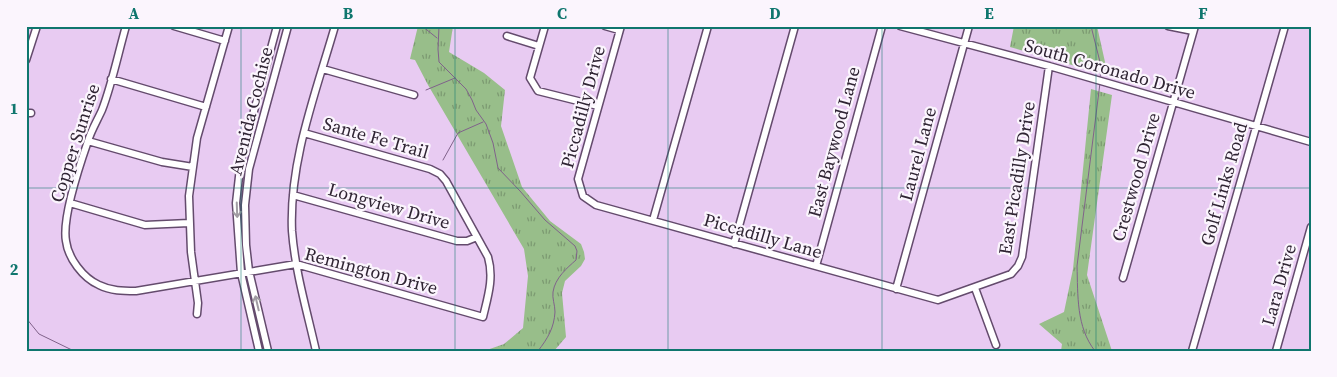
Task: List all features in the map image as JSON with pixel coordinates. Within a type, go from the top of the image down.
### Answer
[{"type":"street","points":[[26,60],[37,26]]},
{"type":"street","name":"Copper Sunrise","points":[[126,26],[102,109],[88,141],[70,203],[65,227],[66,242],[71,258],[83,273],[98,285],[117,291],[136,291],[249,271]]},
{"type":"street","points":[[174,26],[225,41]]},
{"type":"street","points":[[197,314],[198,303],[189,223],[193,167],[197,138],[229,26]]},
{"type":"street","name":"Avenida Cochise","points":[[259,351],[241,273],[236,202],[241,159],[277,26]]},
{"type":"street","name":"Avenida Cochise","points":[[268,351],[249,271],[246,205],[249,169],[288,26]]},
{"type":"street","points":[[316,351],[296,264],[292,231],[293,194],[296,166],[304,133],[335,26]]},
{"type":"street","points":[[545,26],[530,78],[538,91],[598,106]]},
{"type":"street","points":[[605,26],[620,28]]},
{"type":"street","points":[[653,220],[708,26]]},
{"type":"street","points":[[734,244],[795,26]]},
{"type":"street","name":"East Baywood Lane","points":[[816,266],[882,26]]},
{"type":"street","name":"South Coronado Drive","points":[[900,26],[1049,66],[1311,142]]},
{"type":"street","name":"Laurel Lane","points":[[896,289],[969,26]]},
{"type":"street","points":[[1168,26],[1194,29]]},
{"type":"street","name":"Golf Links Road","points":[[1192,351],[1284,26]]},
{"type":"street","name":"Piccadilly Drive","points":[[583,196],[578,179],[620,28]]},
{"type":"street","name":"Crestwood Drive","points":[[1123,278],[1194,29]]},
{"type":"street","points":[[26,32],[35,35]]},
{"type":"street","points":[[508,36],[539,46]]},
{"type":"street","name":"East Picadilly Drive","points":[[938,300],[1011,274],[1018,266],[1022,257],[1049,66]]},
{"type":"street","points":[[323,68],[414,95]]},
{"type":"street","points":[[111,79],[206,107]]},
{"type":"street","name":"Sante Fe Trail","points":[[304,133],[430,169],[440,174],[446,181],[477,238]]},
{"type":"street","points":[[88,141],[162,162],[193,167]]},
{"type":"street","name":"Longview Drive","points":[[293,194],[457,241],[477,238]]},
{"type":"street","name":"Piccadilly Lane","points":[[583,196],[596,205],[938,300]]},
{"type":"street","points":[[70,203],[145,225],[189,223]]},
{"type":"street","name":"Lara Drive","points":[[1276,351],[1311,227]]},
{"type":"street","name":"Remington Drive","points":[[249,271],[296,264],[483,317],[492,282],[492,270],[488,257],[477,238]]},
{"type":"street","points":[[975,288],[996,345]]},
{"type":"green space","points":[[418,26],[453,26],[449,52],[484,73],[505,90],[501,126],[522,187],[550,221],[581,244],[585,259],[581,266],[565,281],[562,293],[566,337],[554,351],[484,351],[504,344],[523,328],[528,276],[524,249],[415,60],[410,59]]},
{"type":"green space","points":[[1014,26],[1097,26],[1107,71],[1103,74],[1010,47]]},
{"type":"green space","points":[[1091,89],[1112,95],[1087,275],[1112,351],[1061,351],[1062,344],[1039,324],[1064,312],[1073,269]]},
{"type":"waterway","points":[[422,26],[437,38]]},
{"type":"waterway","points":[[439,26],[439,62],[466,89],[476,110],[486,124],[493,143],[498,168],[545,220],[575,246],[577,251],[576,260],[562,274],[554,287],[555,312],[552,328],[538,351]]},
{"type":"waterway","points":[[1091,26],[1101,66],[1100,79]]},
{"type":"waterway","points":[[426,90],[455,78]]},
{"type":"waterway","points":[[1095,351],[1084,332],[1081,321],[1077,266],[1100,83]]},
{"type":"waterway","points":[[443,160],[458,133],[483,122]]},
{"type":"waterway","points":[[26,318],[39,334],[74,351]]}]
